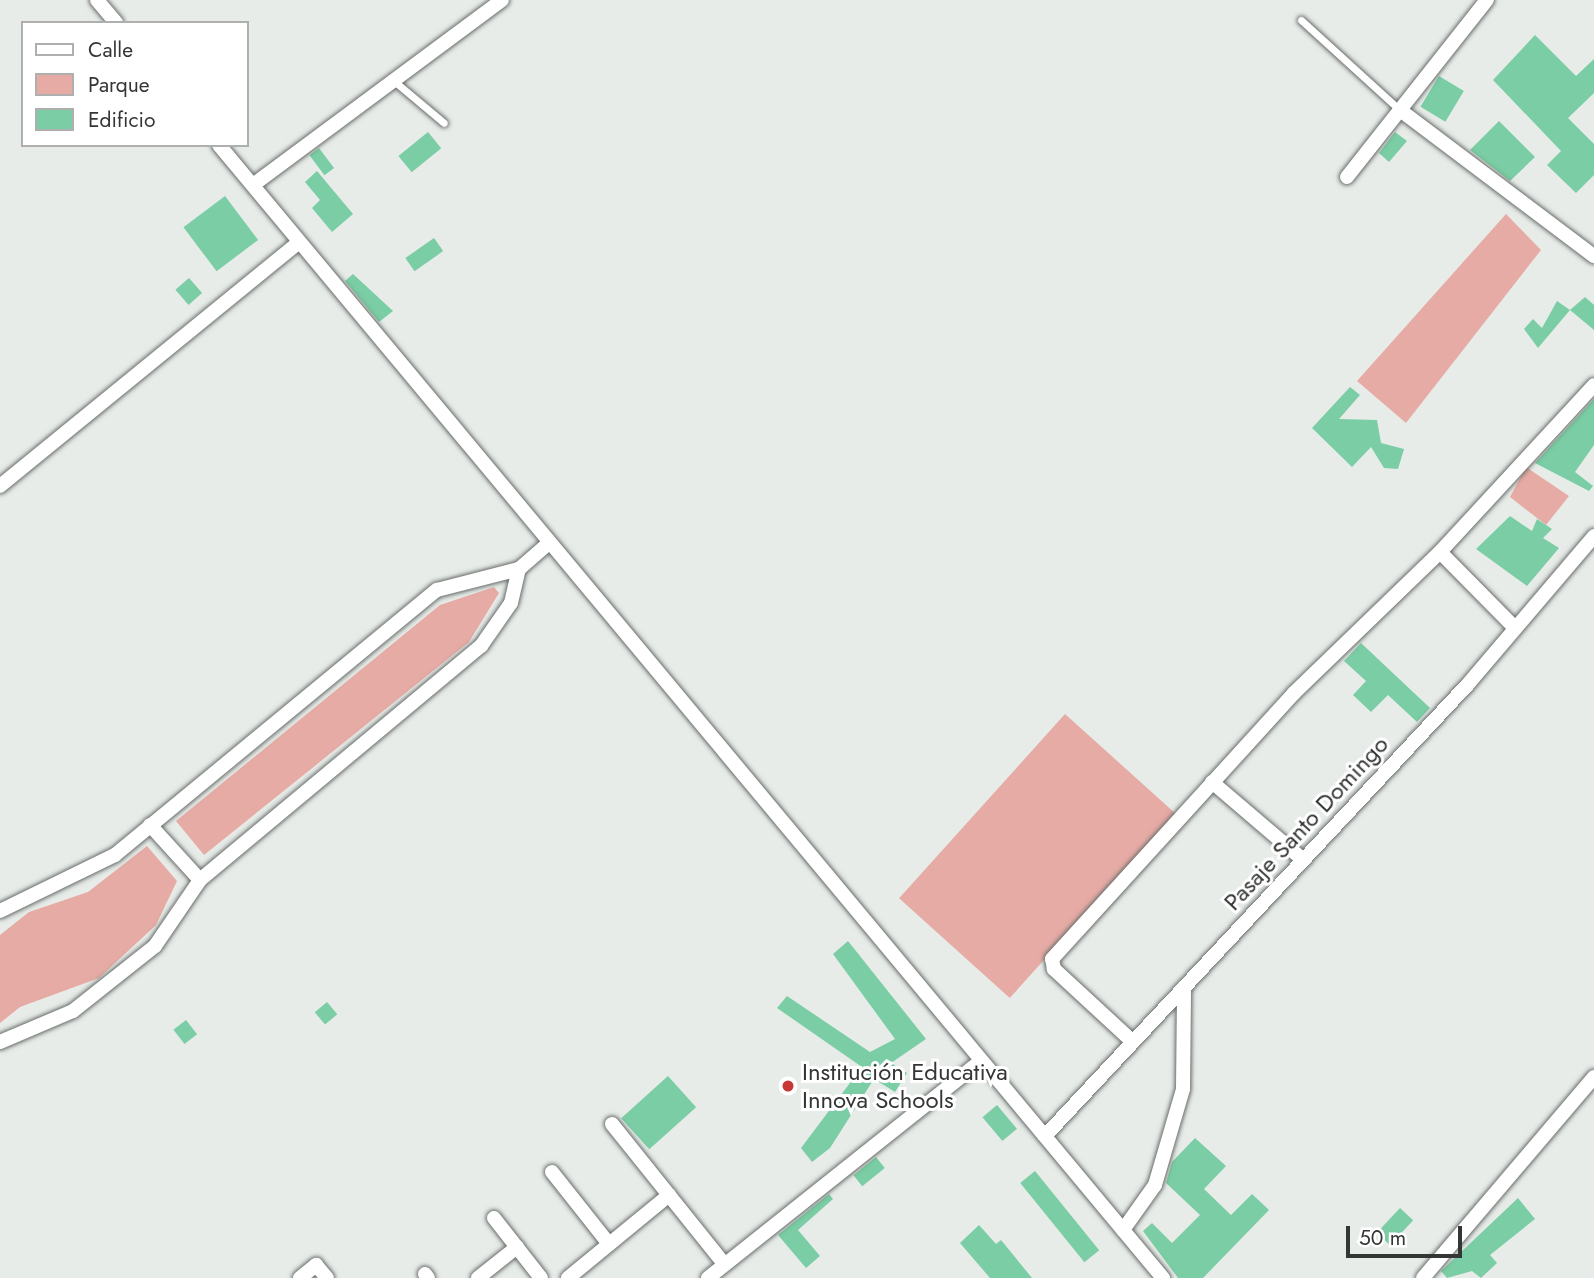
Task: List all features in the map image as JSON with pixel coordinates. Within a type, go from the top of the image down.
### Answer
[{"type":"street","points":[[97,0],[114,21]]},
{"type":"street","points":[[253,185],[502,0]]},
{"type":"street","points":[[1346,177],[1487,0]]},
{"type":"street","points":[[1400,110],[1594,256]]},
{"type":"street","points":[[221,147],[1163,1278]]},
{"type":"street","points":[[0,485],[299,242]]},
{"type":"street","points":[[1133,1042],[1054,969],[1052,959],[1212,782],[1440,552],[1594,385]]},
{"type":"street","name":"Pasaje Santo Domingo","points":[[1045,1136],[1302,859],[1594,536]]},
{"type":"street","points":[[0,911],[35,890],[90,871],[437,590],[519,569],[549,543]]},
{"type":"street","points":[[1440,552],[1514,626]]},
{"type":"street","points":[[0,1042],[98,995],[155,946],[200,880],[481,646],[511,603],[519,569]]},
{"type":"street","points":[[1212,782],[1302,859]]},
{"type":"street","points":[[150,825],[200,880]]},
{"type":"street","points":[[1123,1230],[1155,1185],[1183,1089],[1184,987]]},
{"type":"street","points":[[708,1278],[981,1061]]},
{"type":"street","points":[[1423,1278],[1594,1077]]},
{"type":"street","points":[[612,1124],[724,1264]]},
{"type":"street","points":[[552,1172],[609,1244]]},
{"type":"street","points":[[568,1278],[669,1195]]},
{"type":"street","points":[[494,1218],[541,1278]]},
{"type":"street","points":[[478,1278],[517,1247]]},
{"type":"street","points":[[300,1278],[316,1265],[327,1278]]},
{"type":"lane","points":[[1301,20],[1400,110]]},
{"type":"lane","points":[[394,81],[444,123]]},
{"type":"green space","points":[[1506,214],[1541,250],[1406,423],[1357,381]]},
{"type":"green space","points":[[1526,467],[1569,496],[1546,525],[1510,497]]},
{"type":"green space","points":[[494,587],[499,593],[469,642],[204,855],[176,821],[440,605]]},
{"type":"green space","points":[[1065,714],[1176,814],[1010,998],[899,898]]},
{"type":"green space","points":[[147,846],[177,881],[156,925],[99,978],[20,1007],[0,1023],[0,935],[29,912],[88,892]]},
{"type":"building","points":[[1535,35],[1576,76],[1594,59],[1594,93],[1568,118],[1594,144],[1594,175],[1576,193],[1547,165],[1561,151],[1493,80]]},
{"type":"building","points":[[1439,76],[1464,91],[1445,122],[1420,107]]},
{"type":"building","points":[[1499,121],[1535,157],[1510,181],[1470,150]]},
{"type":"building","points":[[428,132],[441,148],[412,172],[398,156]]},
{"type":"building","points":[[1395,132],[1407,141],[1389,162],[1379,153]]},
{"type":"building","points":[[319,148],[334,168],[324,175],[309,155]]},
{"type":"building","points":[[317,171],[353,214],[332,232],[312,208],[320,200],[305,182]]},
{"type":"building","points":[[225,196],[258,240],[217,271],[183,227]]},
{"type":"building","points":[[434,238],[443,251],[415,271],[405,258]]},
{"type":"building","points":[[353,274],[393,311],[379,322],[345,281]]},
{"type":"building","points":[[189,278],[202,293],[189,305],[175,290]]},
{"type":"building","points":[[1585,297],[1594,305],[1594,330],[1570,310]]},
{"type":"building","points":[[1557,301],[1570,310],[1538,348],[1524,329],[1533,319],[1542,328]]},
{"type":"building","points":[[1350,387],[1360,395],[1339,419],[1377,420],[1381,443],[1404,449],[1398,469],[1384,468],[1371,447],[1352,467],[1312,428]]},
{"type":"building","points":[[1594,399],[1594,445],[1575,472],[1593,486],[1589,491],[1535,463]]},
{"type":"building","points":[[1510,516],[1532,531],[1537,519],[1552,529],[1543,538],[1559,548],[1527,586],[1476,549]]},
{"type":"building","points":[[1361,643],[1430,708],[1417,722],[1388,695],[1371,712],[1353,695],[1366,681],[1344,661]]},
{"type":"building","points":[[848,941],[926,1039],[891,1063],[907,1073],[895,1092],[874,1079],[830,1148],[812,1162],[801,1148],[862,1067],[777,1008],[787,996],[870,1052],[895,1039],[833,954]]},
{"type":"building","points":[[327,1002],[337,1014],[325,1025],[315,1012]]},
{"type":"building","points":[[186,1020],[197,1034],[184,1044],[173,1030]]},
{"type":"building","points":[[668,1076],[696,1107],[649,1149],[621,1118]]},
{"type":"building","points":[[997,1105],[1017,1129],[1002,1141],[982,1117]]},
{"type":"building","points":[[1195,1138],[1226,1166],[1204,1189],[1231,1215],[1252,1194],[1269,1210],[1203,1278],[1178,1278],[1143,1231],[1152,1223],[1172,1243],[1200,1215],[1166,1183],[1172,1162]]},
{"type":"building","points":[[876,1157],[885,1168],[862,1186],[853,1175]]},
{"type":"building","points":[[1035,1171],[1099,1250],[1084,1262],[1020,1183]]},
{"type":"building","points":[[829,1194],[833,1199],[798,1230],[820,1256],[806,1268],[778,1235]]},
{"type":"building","points":[[1518,1198],[1535,1219],[1490,1255],[1497,1263],[1481,1278],[1472,1271],[1447,1278],[1441,1271]]},
{"type":"building","points":[[1400,1208],[1413,1220],[1390,1245],[1377,1233]]},
{"type":"building","points":[[979,1225],[996,1244],[1001,1240],[1032,1278],[990,1278],[960,1243]]},
{"type":"place","name":"Institución Educativa Innova Schools","points":[[788,1086]]}]
